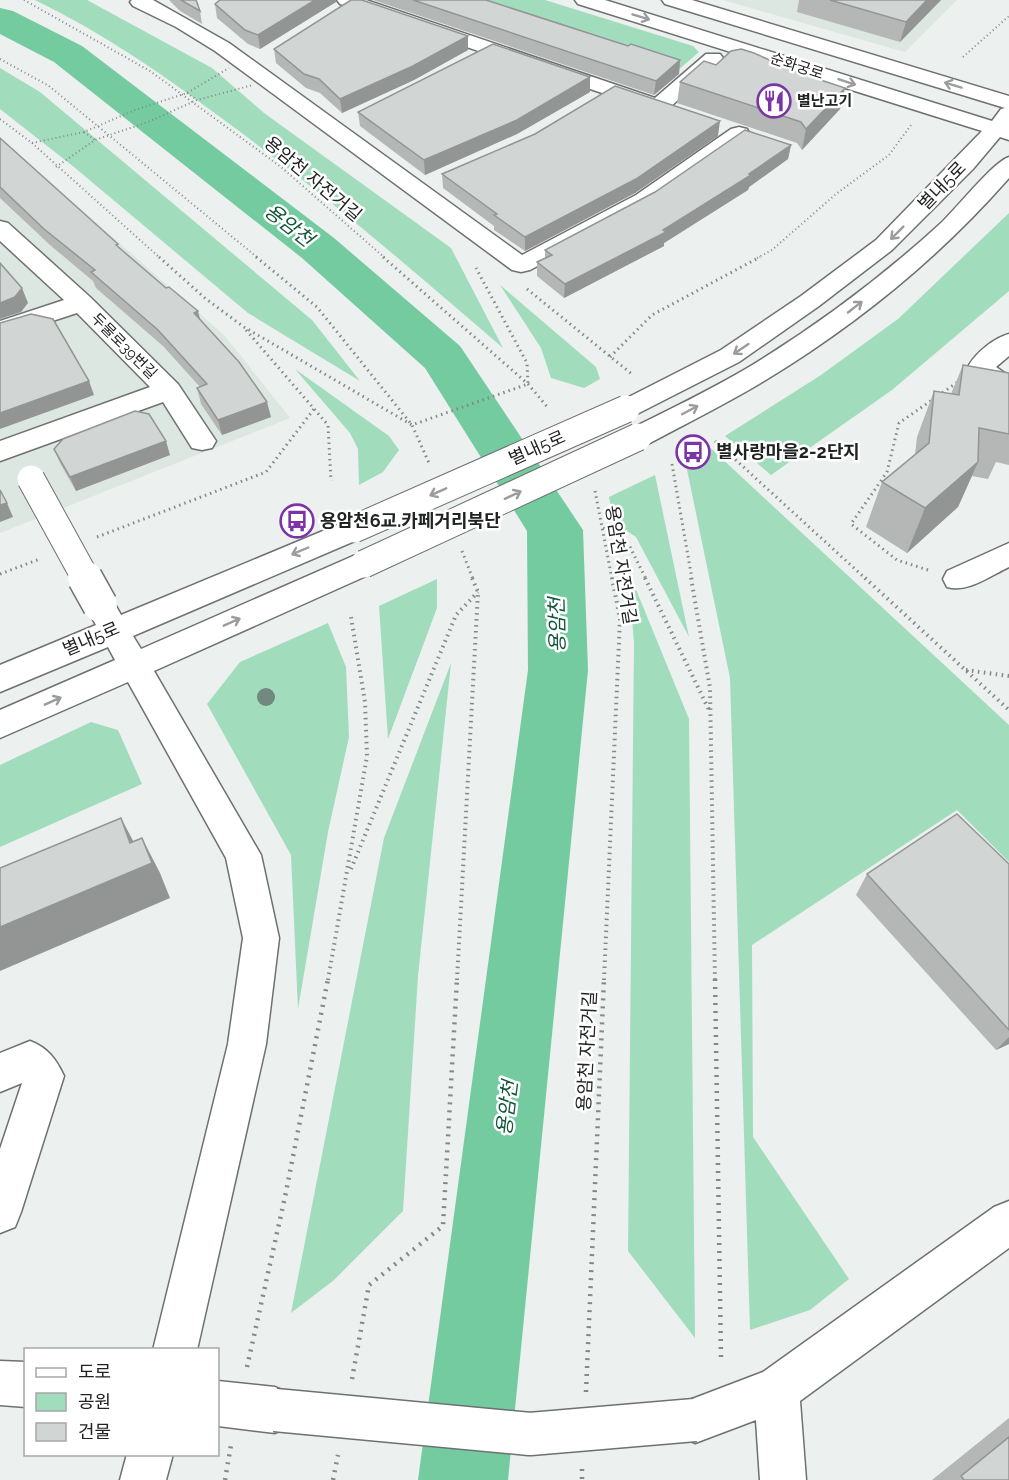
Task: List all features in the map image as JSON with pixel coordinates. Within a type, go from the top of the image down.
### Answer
[{"type":"street","points":[[142,0],[140,2],[183,23],[222,48],[244,74],[342,123],[417,189],[521,265],[644,200],[739,133]]},
{"type":"street","name":"순화궁로","points":[[585,0],[928,107],[1005,125]]},
{"type":"street","name":"순화궁로","points":[[672,0],[1009,103]]},
{"type":"street","points":[[345,6],[491,49],[678,113]]},
{"type":"street","points":[[748,22],[765,7]]},
{"type":"street","points":[[658,106],[728,44]]},
{"type":"street","points":[[471,60],[491,49]]},
{"type":"street","points":[[244,74],[268,56]]},
{"type":"street","points":[[593,102],[612,90]]},
{"type":"street","name":"별내5로","points":[[0,678],[108,617],[354,529],[626,409],[730,356],[820,294],[884,245],[1005,125]]},
{"type":"street","name":"별내5로","points":[[0,725],[364,564],[638,437],[758,373],[840,319],[924,252],[1009,164]]},
{"type":"street","points":[[417,189],[438,180]]},
{"type":"street","name":"두물로39번길","points":[[0,228],[81,303],[169,390],[7,449]]},
{"type":"street","points":[[0,330],[81,303]]},
{"type":"street","points":[[1009,342],[981,365],[986,375],[1009,387]]},
{"type":"street","points":[[169,390],[202,441]]},
{"type":"street","points":[[7,449],[31,479],[243,855],[261,938],[247,1044],[175,1348]]},
{"type":"street","points":[[958,579],[1009,555]]},
{"type":"street","points":[[0,1073],[30,1060],[44,1076],[0,1212]]},
{"type":"street","points":[[243,1407],[530,1434],[695,1420],[777,1390],[1009,1222]]},
{"type":"street","points":[[0,1383],[24,1385]]},
{"type":"street","points":[[777,1390],[783,1480]]},
{"type":"street","points":[[143,1480],[150,1456]]},
{"type":"path","name":"용암천 자전거길","points":[[24,0],[150,71],[281,166],[528,384],[550,410]]},
{"type":"path","points":[[963,57],[1009,16]]},
{"type":"path","points":[[0,59],[49,86],[317,307],[412,425],[432,471]]},
{"type":"path","points":[[32,143],[84,132],[135,110],[244,74]]},
{"type":"path","points":[[56,166],[95,140],[148,122],[198,100],[244,74]]},
{"type":"path","points":[[187,93],[198,100]]},
{"type":"path","points":[[610,357],[652,315],[772,250],[836,194],[889,155],[928,107]]},
{"type":"path","points":[[0,119],[32,143],[206,298],[244,327],[412,425],[528,384],[527,363],[476,268]]},
{"type":"path","points":[[84,132],[95,140]]},
{"type":"path","points":[[521,284],[634,376]]},
{"type":"path","points":[[244,327],[328,425],[332,481]]},
{"type":"path","points":[[958,579],[897,560],[851,524],[886,472],[899,423],[981,365]]},
{"type":"path","points":[[89,540],[266,472],[314,409]]},
{"type":"path","points":[[716,441],[1009,710]]},
{"type":"path","points":[[672,464],[710,688],[721,1357]]},
{"type":"path","name":"용암천 자전거길","points":[[585,1396],[620,619],[594,485]]},
{"type":"path","points":[[603,528],[629,546],[711,713]]},
{"type":"path","points":[[350,1388],[369,1285],[443,1226],[478,592],[461,548]]},
{"type":"path","points":[[0,574],[44,557]]},
{"type":"path","points":[[348,876],[456,615],[478,592]]},
{"type":"path","points":[[225,1480],[243,1407],[348,876],[367,756],[365,702],[351,617]]},
{"type":"path","points":[[966,670],[1009,676]]},
{"type":"path","points":[[333,1480],[340,1446]]},
{"type":"path","points":[[582,1468],[582,1480]]},
{"type":"shaded area","points":[[723,0],[957,0],[905,52]]},
{"type":"shaded area","points":[[0,138],[225,336],[290,418],[0,533]]},
{"type":"green space","points":[[35,0],[87,0],[212,68],[264,113],[451,248],[503,348],[364,230],[257,144],[130,54]]},
{"type":"green space","points":[[458,0],[545,0],[693,46],[699,52],[677,71]]},
{"type":"green space","points":[[0,68],[40,92],[312,320],[360,381],[248,313],[74,167],[0,109]]},
{"type":"green space","points":[[1009,213],[1009,291],[892,390],[771,475],[725,436],[821,375],[898,319]]},
{"type":"green space","points":[[500,285],[596,367],[600,379],[584,388],[551,378],[541,348]]},
{"type":"green space","points":[[295,369],[389,436],[399,450],[383,472],[359,485],[358,449],[350,433]]},
{"type":"green space","points":[[705,443],[1009,725],[1009,862],[957,810],[752,945],[753,1137],[849,1279],[810,1310],[750,1330],[730,678],[684,455]]},
{"type":"green space","points":[[655,475],[689,637],[636,537],[614,523],[609,497]]},
{"type":"green space","points":[[628,570],[689,719],[695,1338],[628,1251],[634,643]]},
{"type":"green space","points":[[437,579],[437,608],[388,739],[379,606]]},
{"type":"green space","points":[[328,623],[346,667],[349,737],[328,832],[298,1009],[291,855],[207,704],[240,662]]},
{"type":"green space","points":[[451,663],[418,976],[403,1211],[334,1280],[291,1313],[384,838]]},
{"type":"green space","points":[[91,722],[118,730],[142,784],[0,847],[0,765]]},
{"type":"building","points":[[181,0],[196,0],[200,11]]},
{"type":"building","points":[[220,0],[315,0],[258,35],[245,30],[215,4]]},
{"type":"building","points":[[351,0],[362,0],[468,36],[413,66],[340,99],[319,79],[304,74],[274,49]]},
{"type":"building","points":[[413,0],[486,0],[628,46],[631,44],[680,60],[656,81]]},
{"type":"building","points":[[830,0],[927,0],[906,22]]},
{"type":"building","points":[[493,44],[590,77],[517,120],[424,160],[358,112]]},
{"type":"building","points":[[741,49],[794,71],[845,88],[806,129],[801,122],[680,82],[704,61],[716,65],[731,51]]},
{"type":"building","points":[[615,86],[720,121],[636,179],[525,237],[442,174],[535,134]]},
{"type":"building","points":[[745,130],[791,145],[749,174],[751,175],[663,230],[666,232],[565,284],[537,262],[552,255],[545,250],[655,192]]},
{"type":"building","points":[[0,138],[118,244],[116,245],[166,288],[169,287],[198,311],[194,313],[239,362],[267,402],[218,420],[197,388],[207,384],[158,330],[91,272],[95,270],[44,229],[0,187]]},
{"type":"building","points":[[0,263],[22,288],[15,297],[0,303]]},
{"type":"building","points":[[31,314],[53,319],[89,381],[0,413],[0,323]]},
{"type":"building","points":[[963,365],[1009,373],[1009,434],[979,428],[978,462],[925,508],[882,482],[929,443],[934,391],[959,395]]},
{"type":"building","points":[[135,411],[149,414],[166,441],[70,477],[54,449],[63,439]]},
{"type":"building","points":[[0,490],[7,503],[0,505]]},
{"type":"building","points":[[957,814],[1009,864],[1009,1030],[867,874]]},
{"type":"building","points":[[121,818],[130,843],[142,838],[152,863],[0,927],[0,868]]},
{"type":"building","points":[[1009,1437],[1009,1480],[964,1480],[961,1476]]},
{"type":"waterway","name":"용암천","points":[[0,19],[68,54],[318,248],[443,357],[555,530],[558,670],[463,1480]]},
{"type":"place","name":"별난고기","points":[[774,101]]},
{"type":"place","name":"별사랑마을2-2단지","points":[[693,452]]},
{"type":"place","name":"용암천6교.카페거리북단","points":[[297,521]]}]
